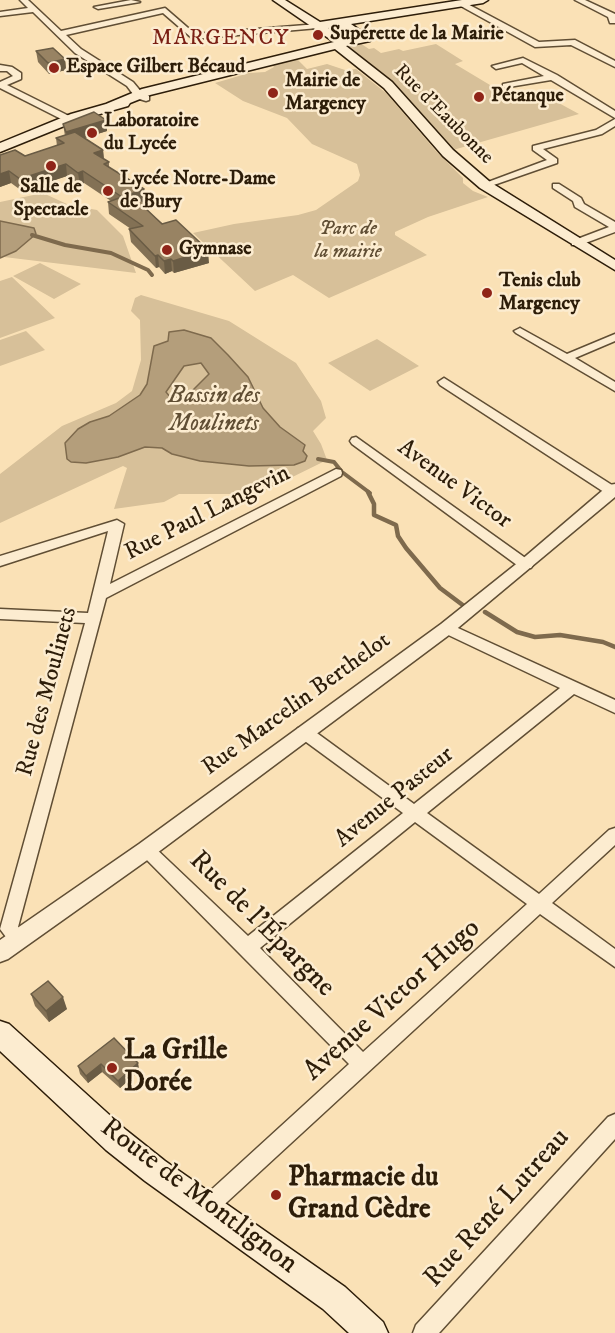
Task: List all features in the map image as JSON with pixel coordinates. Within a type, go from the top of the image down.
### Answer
[{"type":"main road","name":"Rue d'Eaubonne","points":[[278,0],[318,26],[388,85],[448,153],[485,185],[615,266]]},
{"type":"main road","points":[[463,4],[483,0]]},
{"type":"main road","points":[[318,26],[497,0]]},
{"type":"main road","points":[[0,149],[111,106],[322,48],[334,40],[366,39],[343,24]]},
{"type":"main road","name":"Route de Montlignon","points":[[0,1033],[116,1140],[171,1183],[334,1298],[372,1333]]},
{"type":"street","points":[[24,0],[78,51],[148,95]]},
{"type":"street","points":[[104,23],[97,12],[97,4],[136,2],[135,0]]},
{"type":"street","points":[[579,0],[612,16],[613,21]]},
{"type":"street","points":[[463,4],[538,45],[572,42],[615,64]]},
{"type":"street","points":[[0,14],[34,10]]},
{"type":"street","points":[[59,34],[165,10],[193,37],[318,26]]},
{"type":"street","points":[[496,66],[519,57],[615,115]]},
{"type":"street","points":[[0,68],[17,73],[18,77],[0,85]]},
{"type":"street","points":[[506,86],[554,77]]},
{"type":"street","points":[[130,84],[148,95]]},
{"type":"street","points":[[0,85],[72,120]]},
{"type":"street","points":[[485,185],[554,161],[536,148],[599,132],[615,122]]},
{"type":"street","points":[[556,186],[578,200],[579,205],[615,227]]},
{"type":"street","points":[[576,243],[615,227]]},
{"type":"street","points":[[520,331],[615,387]]},
{"type":"street","points":[[566,358],[615,337]]},
{"type":"street","points":[[444,382],[613,490]]},
{"type":"street","name":"Avenue Victor","points":[[356,441],[526,565]]},
{"type":"street","name":"Rue Paul Langevin","points":[[100,595],[336,473]]},
{"type":"street","name":"Rue Marcelin Berthelot","points":[[0,952],[147,850],[447,628],[526,565],[613,490]]},
{"type":"street","name":"Rue des Moulinets","points":[[0,561],[117,524],[100,595],[9,929],[18,939]]},
{"type":"street","points":[[0,614],[92,618]]},
{"type":"street","points":[[447,628],[615,707]]},
{"type":"street","name":"Avenue Pasteur","points":[[247,947],[572,687]]},
{"type":"street","points":[[304,732],[615,959]]},
{"type":"street","name":"Avenue Victor Hugo","points":[[207,1207],[615,836]]},
{"type":"street","name":"Rue de l'Épargne","points":[[147,850],[363,1065]]},
{"type":"street","name":"Rue René Lutreau","points":[[424,1333],[615,1124]]},
{"type":"green space","points":[[360,43],[381,53],[436,44],[463,61],[455,64],[515,100],[544,95],[579,114],[453,150],[396,85],[348,48]]},
{"type":"green space","name":"Parc de la mairie","points":[[296,58],[307,69],[327,64],[345,70],[356,69],[386,93],[436,151],[463,178],[463,183],[473,191],[488,197],[428,217],[395,232],[395,235],[427,255],[329,298],[293,275],[255,291],[193,233],[316,210],[358,181],[360,175],[357,164],[312,144],[287,118],[243,101],[215,83],[249,73],[265,72],[274,67],[272,65]]},
{"type":"green space","points":[[43,193],[69,205],[97,210],[123,236],[136,273],[4,257],[16,251],[34,228],[0,221],[0,202]]},
{"type":"green space","points":[[40,263],[81,284],[54,299],[13,276]]},
{"type":"green space","points":[[12,277],[55,318],[0,338],[0,281]]},
{"type":"green space","name":"Bassin des Moulinets","points":[[141,295],[229,321],[296,363],[321,401],[326,418],[313,431],[327,460],[266,490],[248,494],[179,494],[164,502],[114,509],[127,468],[123,466],[0,523],[0,474],[62,426],[116,403],[132,391],[141,360],[140,320],[131,311],[135,298]]},
{"type":"green space","points":[[26,331],[45,350],[0,366],[0,340]]},
{"type":"green space","points":[[377,339],[419,366],[370,391],[328,363]]},
{"type":"shaded area","points":[[0,221],[34,228],[36,234],[16,251],[0,258]]},
{"type":"shaded area","name":"Bassin des Moulinets","points":[[184,330],[211,338],[248,377],[263,408],[280,427],[305,445],[303,451],[307,456],[305,461],[294,465],[249,466],[200,461],[172,454],[162,448],[145,447],[118,457],[86,463],[71,462],[67,459],[65,443],[78,429],[90,422],[109,416],[140,395],[147,384],[154,346],[168,341],[169,332]],"holes":[[[201,363],[209,374],[189,394],[171,398],[166,392],[184,366]]]},
{"type":"building","points":[[53,48],[65,59],[48,63],[36,51]]},
{"type":"building","points":[[94,112],[106,120],[66,132],[63,124]]},
{"type":"building","points":[[75,132],[103,150],[94,153],[109,162],[104,164],[144,189],[131,194],[147,204],[143,206],[162,224],[176,220],[208,250],[173,261],[171,259],[164,261],[158,255],[155,256],[129,229],[143,226],[108,202],[122,197],[83,171],[78,173],[66,164],[20,179],[9,171],[0,174],[0,155],[15,150],[25,156],[64,143],[56,138]]},
{"type":"building","points":[[48,981],[63,997],[46,1011],[31,994]]},
{"type":"building","name":"La Grille Dorée","points":[[114,1038],[138,1063],[118,1081],[101,1064],[86,1076],[78,1066]]},
{"type":"waterway","points":[[32,235],[65,245],[111,253],[148,270],[152,275]]},
{"type":"waterway","points":[[318,459],[334,462],[342,472],[370,493]]},
{"type":"waterway","points":[[368,492],[374,504],[374,515],[396,525],[398,536],[406,548],[440,588],[464,606]]},
{"type":"waterway","points":[[485,612],[517,632],[535,637],[560,635],[603,642],[615,647]]},
{"type":"place","name":"Supérette de la Mairie","points":[[318,35]]},
{"type":"place","name":"Espace Gilbert Bécaud","points":[[54,68]]},
{"type":"place","name":"Mairie de Margency","points":[[273,93]]},
{"type":"place","name":"Pétanque","points":[[479,97]]},
{"type":"place","name":"Laboratoire du Lycée","points":[[92,133]]},
{"type":"place","name":"Salle de Spectacle","points":[[51,166]]},
{"type":"place","name":"Lycée Notre-Dame de Bury","points":[[108,191]]},
{"type":"place","name":"Gymnase","points":[[167,250]]},
{"type":"place","name":"Tenis club Margency","points":[[487,293]]},
{"type":"place","name":"La Grille Dorée","points":[[112,1068]]},
{"type":"place","name":"Pharmacie du Grand Cèdre","points":[[276,1195]]},
{"type":"district","name":"MARGENCY","points":[[221,39]]}]
